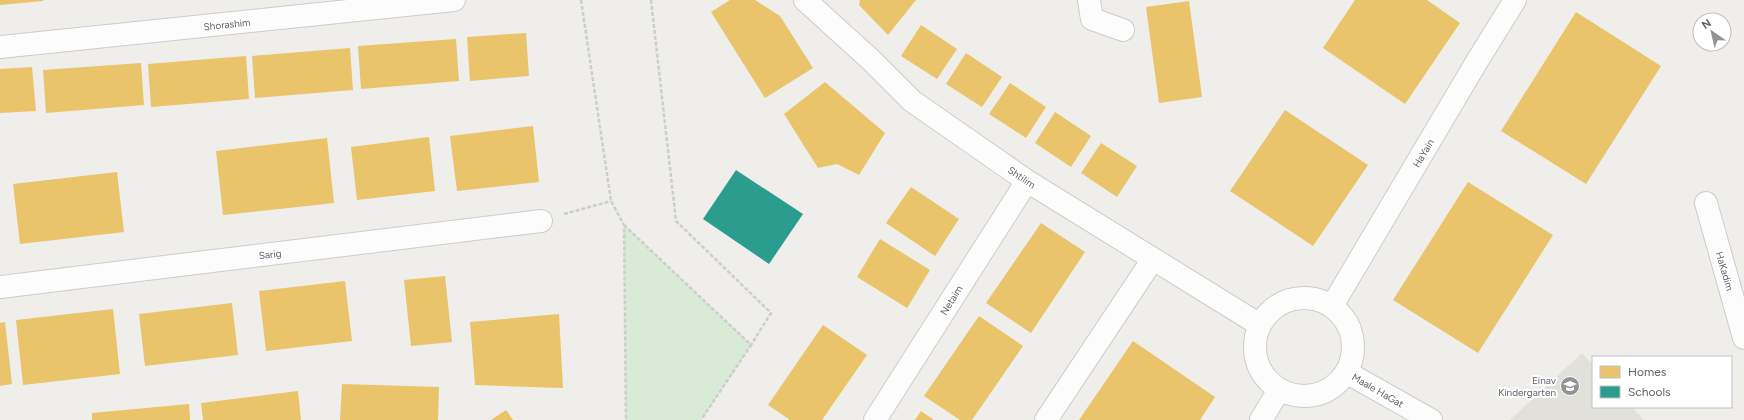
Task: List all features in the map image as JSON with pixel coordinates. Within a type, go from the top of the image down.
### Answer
[{"type":"street","name":"Shorashim","points":[[0,47],[454,0]]},
{"type":"street","name":"Shtilim","points":[[805,0],[871,60],[912,101],[1027,181],[1260,325]]},
{"type":"street","points":[[1089,0],[1092,19],[1123,30]]},
{"type":"street","name":"HaYain","points":[[1332,306],[1515,0]]},
{"type":"street","name":"Netaim","points":[[875,420],[1027,181]]},
{"type":"street","name":"HaKadim","points":[[1706,203],[1744,338]]},
{"type":"street","name":"Sarig","points":[[0,287],[541,221]]},
{"type":"street","points":[[1046,420],[1153,259]]},
{"type":"street","points":[[1300,298],[1316,299],[1332,306],[1342,316],[1350,328],[1353,343],[1352,358],[1346,372],[1339,382],[1328,390],[1317,395],[1291,395],[1279,390],[1269,382],[1262,373],[1256,361],[1255,343],[1260,325],[1270,312],[1284,302],[1300,298]]},
{"type":"street","name":"Maale HaGat","points":[[1346,372],[1431,420]]},
{"type":"street","points":[[1261,420],[1279,390]]},
{"type":"path","points":[[581,0],[611,201],[624,225],[751,345]]},
{"type":"path","points":[[651,0],[676,221],[771,313],[701,420]]},
{"type":"path","points":[[541,221],[611,201]]},
{"type":"path","points":[[624,225],[626,420]]},
{"type":"shaded area","name":"Einav Kindergarten","points":[[1582,353],[1592,364],[1592,408],[1633,408],[1644,420],[1510,420]]},
{"type":"green space","points":[[624,225],[751,345],[701,420],[626,420]]},
{"type":"building: Homes","points":[[0,0],[43,0],[43,1],[0,5]]},
{"type":"building: Homes","points":[[730,0],[755,0],[780,16],[813,68],[765,98],[711,12]]},
{"type":"building: Homes","points":[[860,0],[916,0],[888,35],[859,5]]},
{"type":"building: Homes","points":[[1355,0],[1427,0],[1460,23],[1405,104],[1323,48]]},
{"type":"building: Homes","points":[[1189,1],[1202,97],[1159,103],[1146,7]]},
{"type":"building: Homes","points":[[1576,12],[1661,66],[1586,184],[1501,131]]},
{"type":"building: Homes","points":[[921,25],[957,49],[937,79],[901,56]]},
{"type":"building: Homes","points":[[526,33],[529,76],[470,81],[467,37]]},
{"type":"building: Homes","points":[[456,39],[459,81],[361,89],[358,46]]},
{"type":"building: Homes","points":[[350,48],[353,90],[255,98],[252,56]]},
{"type":"building: Homes","points":[[966,53],[1002,77],[982,107],[946,84]]},
{"type":"building: Homes","points":[[246,56],[249,99],[151,107],[148,64]]},
{"type":"building: Homes","points":[[141,63],[144,105],[46,113],[43,70]]},
{"type":"building: Homes","points":[[32,67],[36,111],[0,113],[0,69]]},
{"type":"building: Homes","points":[[825,82],[885,133],[859,175],[837,164],[818,168],[784,114]]},
{"type":"building: Homes","points":[[1010,83],[1046,107],[1026,138],[989,114]]},
{"type":"building: Homes","points":[[1285,110],[1368,165],[1313,246],[1230,191]]},
{"type":"building: Homes","points":[[1055,112],[1091,136],[1071,167],[1035,143]]},
{"type":"building: Homes","points":[[533,126],[539,182],[457,191],[450,136]]},
{"type":"building: Homes","points":[[429,137],[435,191],[357,200],[351,147]]},
{"type":"building: Homes","points":[[327,138],[334,203],[223,215],[216,151]]},
{"type":"building: Homes","points":[[1101,143],[1137,166],[1117,197],[1081,173]]},
{"type":"building: Homes","points":[[117,172],[124,232],[20,244],[13,184]]},
{"type":"building: Homes","points":[[1468,182],[1553,235],[1478,353],[1393,300]]},
{"type":"building: Homes","points":[[911,187],[959,219],[935,256],[886,223]]},
{"type":"building: Homes","points":[[1041,223],[1085,252],[1031,333],[986,303]]},
{"type":"building: Homes","points":[[880,239],[930,270],[907,308],[857,277]]},
{"type":"building: Homes","points":[[445,276],[452,342],[411,346],[404,280]]},
{"type":"building: Homes","points":[[345,281],[352,341],[266,351],[259,291]]},
{"type":"building: Homes","points":[[232,303],[238,355],[145,366],[139,314]]},
{"type":"building: Homes","points":[[113,309],[120,374],[23,385],[16,320]]},
{"type":"building: Homes","points":[[559,314],[563,388],[475,385],[470,322]]},
{"type":"building: Homes","points":[[979,316],[1023,346],[972,420],[960,420],[924,396]]},
{"type":"building: Homes","points":[[5,322],[12,384],[0,386],[0,323]]},
{"type":"building: Homes","points":[[823,325],[867,355],[822,420],[790,420],[768,405]]},
{"type":"building: Homes","points":[[1133,341],[1215,397],[1200,420],[1079,420]]},
{"type":"building: Homes","points":[[342,384],[439,387],[438,420],[340,420]]},
{"type":"building: Homes","points":[[298,391],[301,420],[203,420],[201,403]]},
{"type":"building: Homes","points":[[189,404],[190,420],[92,420],[92,413]]},
{"type":"building: Homes","points":[[506,410],[513,420],[491,420]]},
{"type":"building: Homes","points":[[921,411],[934,420],[915,420]]},
{"type":"building: Schools","points":[[736,170],[803,214],[769,264],[703,219]]},
{"type":"place","name":"Einav Kindergarten","points":[[1570,386]]}]
